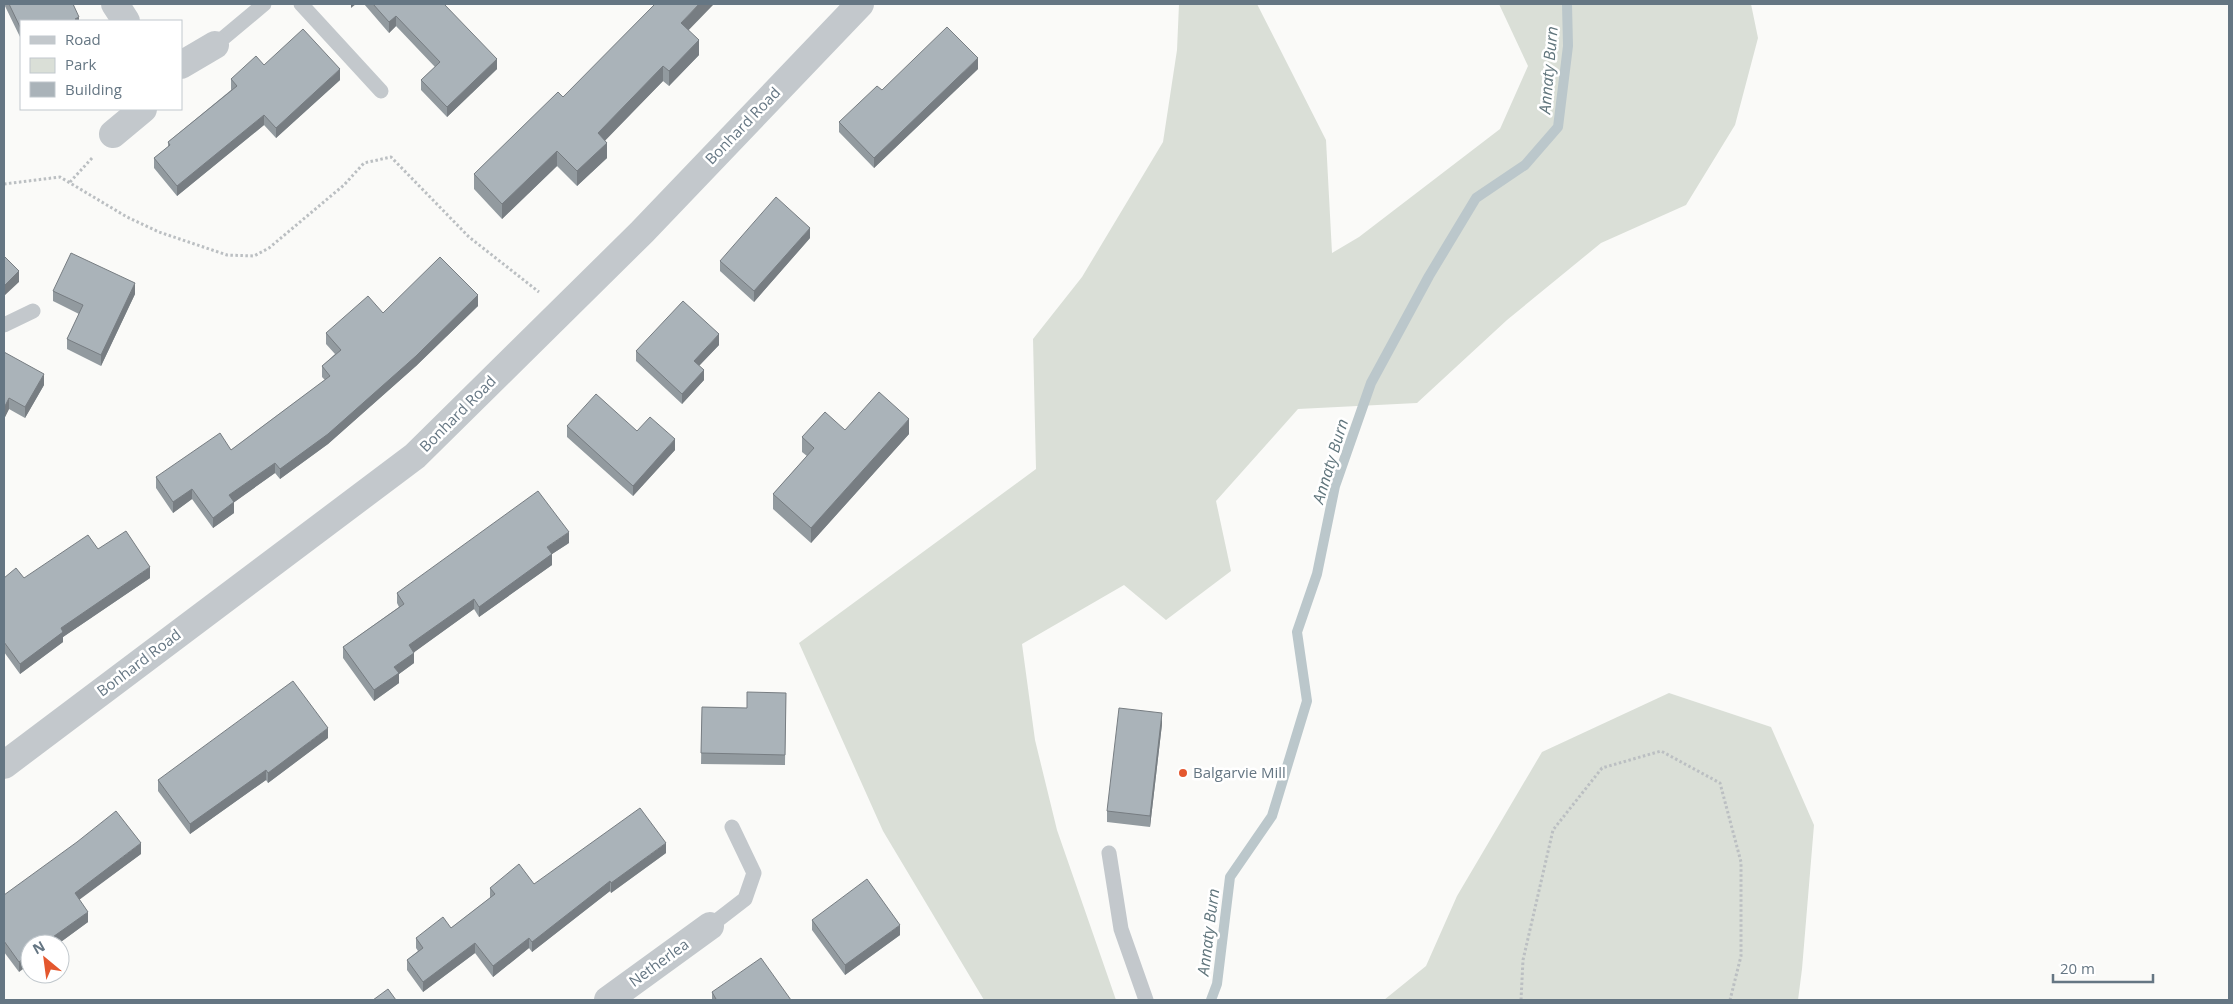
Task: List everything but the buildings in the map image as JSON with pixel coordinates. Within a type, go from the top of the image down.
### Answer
[{"type":"street","points":[[115,4],[125,20]]},
{"type":"street","name":"Bonhard Road","points":[[4,765],[415,456],[642,232],[860,4]]},
{"type":"street","points":[[182,64],[215,45]]},
{"type":"street","points":[[113,134],[142,110]]},
{"type":"street","name":"Netherlea","points":[[608,1000],[710,926]]},
{"type":"lane","points":[[215,45],[264,4]]},
{"type":"lane","points":[[301,4],[381,91]]},
{"type":"lane","points":[[4,325],[33,311]]},
{"type":"lane","points":[[710,926],[745,899],[754,873],[732,827]]},
{"type":"lane","points":[[1109,854],[1121,929],[1146,1000]]},
{"type":"path","points":[[4,184],[60,177],[127,217],[159,232],[227,255],[254,256],[269,248],[344,184],[364,163],[391,157],[469,237],[562,311]]},
{"type":"path","points":[[1521,1000],[1523,960],[1553,830],[1602,768],[1661,751],[1720,783],[1741,862],[1741,956],[1730,1000]]},
{"type":"green space","points":[[1179,4],[1257,4],[1326,140],[1332,253],[1359,237],[1500,129],[1528,66],[1499,4],[1751,4],[1758,38],[1735,125],[1686,205],[1601,243],[1507,320],[1417,403],[1298,409],[1216,501],[1231,571],[1166,620],[1124,585],[1022,644],[1035,740],[1057,830],[1116,1000],[984,1000],[883,831],[799,643],[1036,469],[1033,339],[1082,277],[1163,142],[1177,50]]},
{"type":"green space","points":[[1669,693],[1771,727],[1814,825],[1798,1000],[1384,1000],[1426,966],[1457,896],[1542,752]]},
{"type":"waterway","name":"Annaty Burn","points":[[1211,1000],[1217,984],[1230,877],[1272,816],[1307,701],[1297,632],[1317,574],[1335,486],[1371,383],[1429,276],[1476,198],[1525,165],[1558,127],[1568,46],[1567,4]]},
{"type":"place","name":"Balgarvie Mill","points":[[1183,773]]}]
